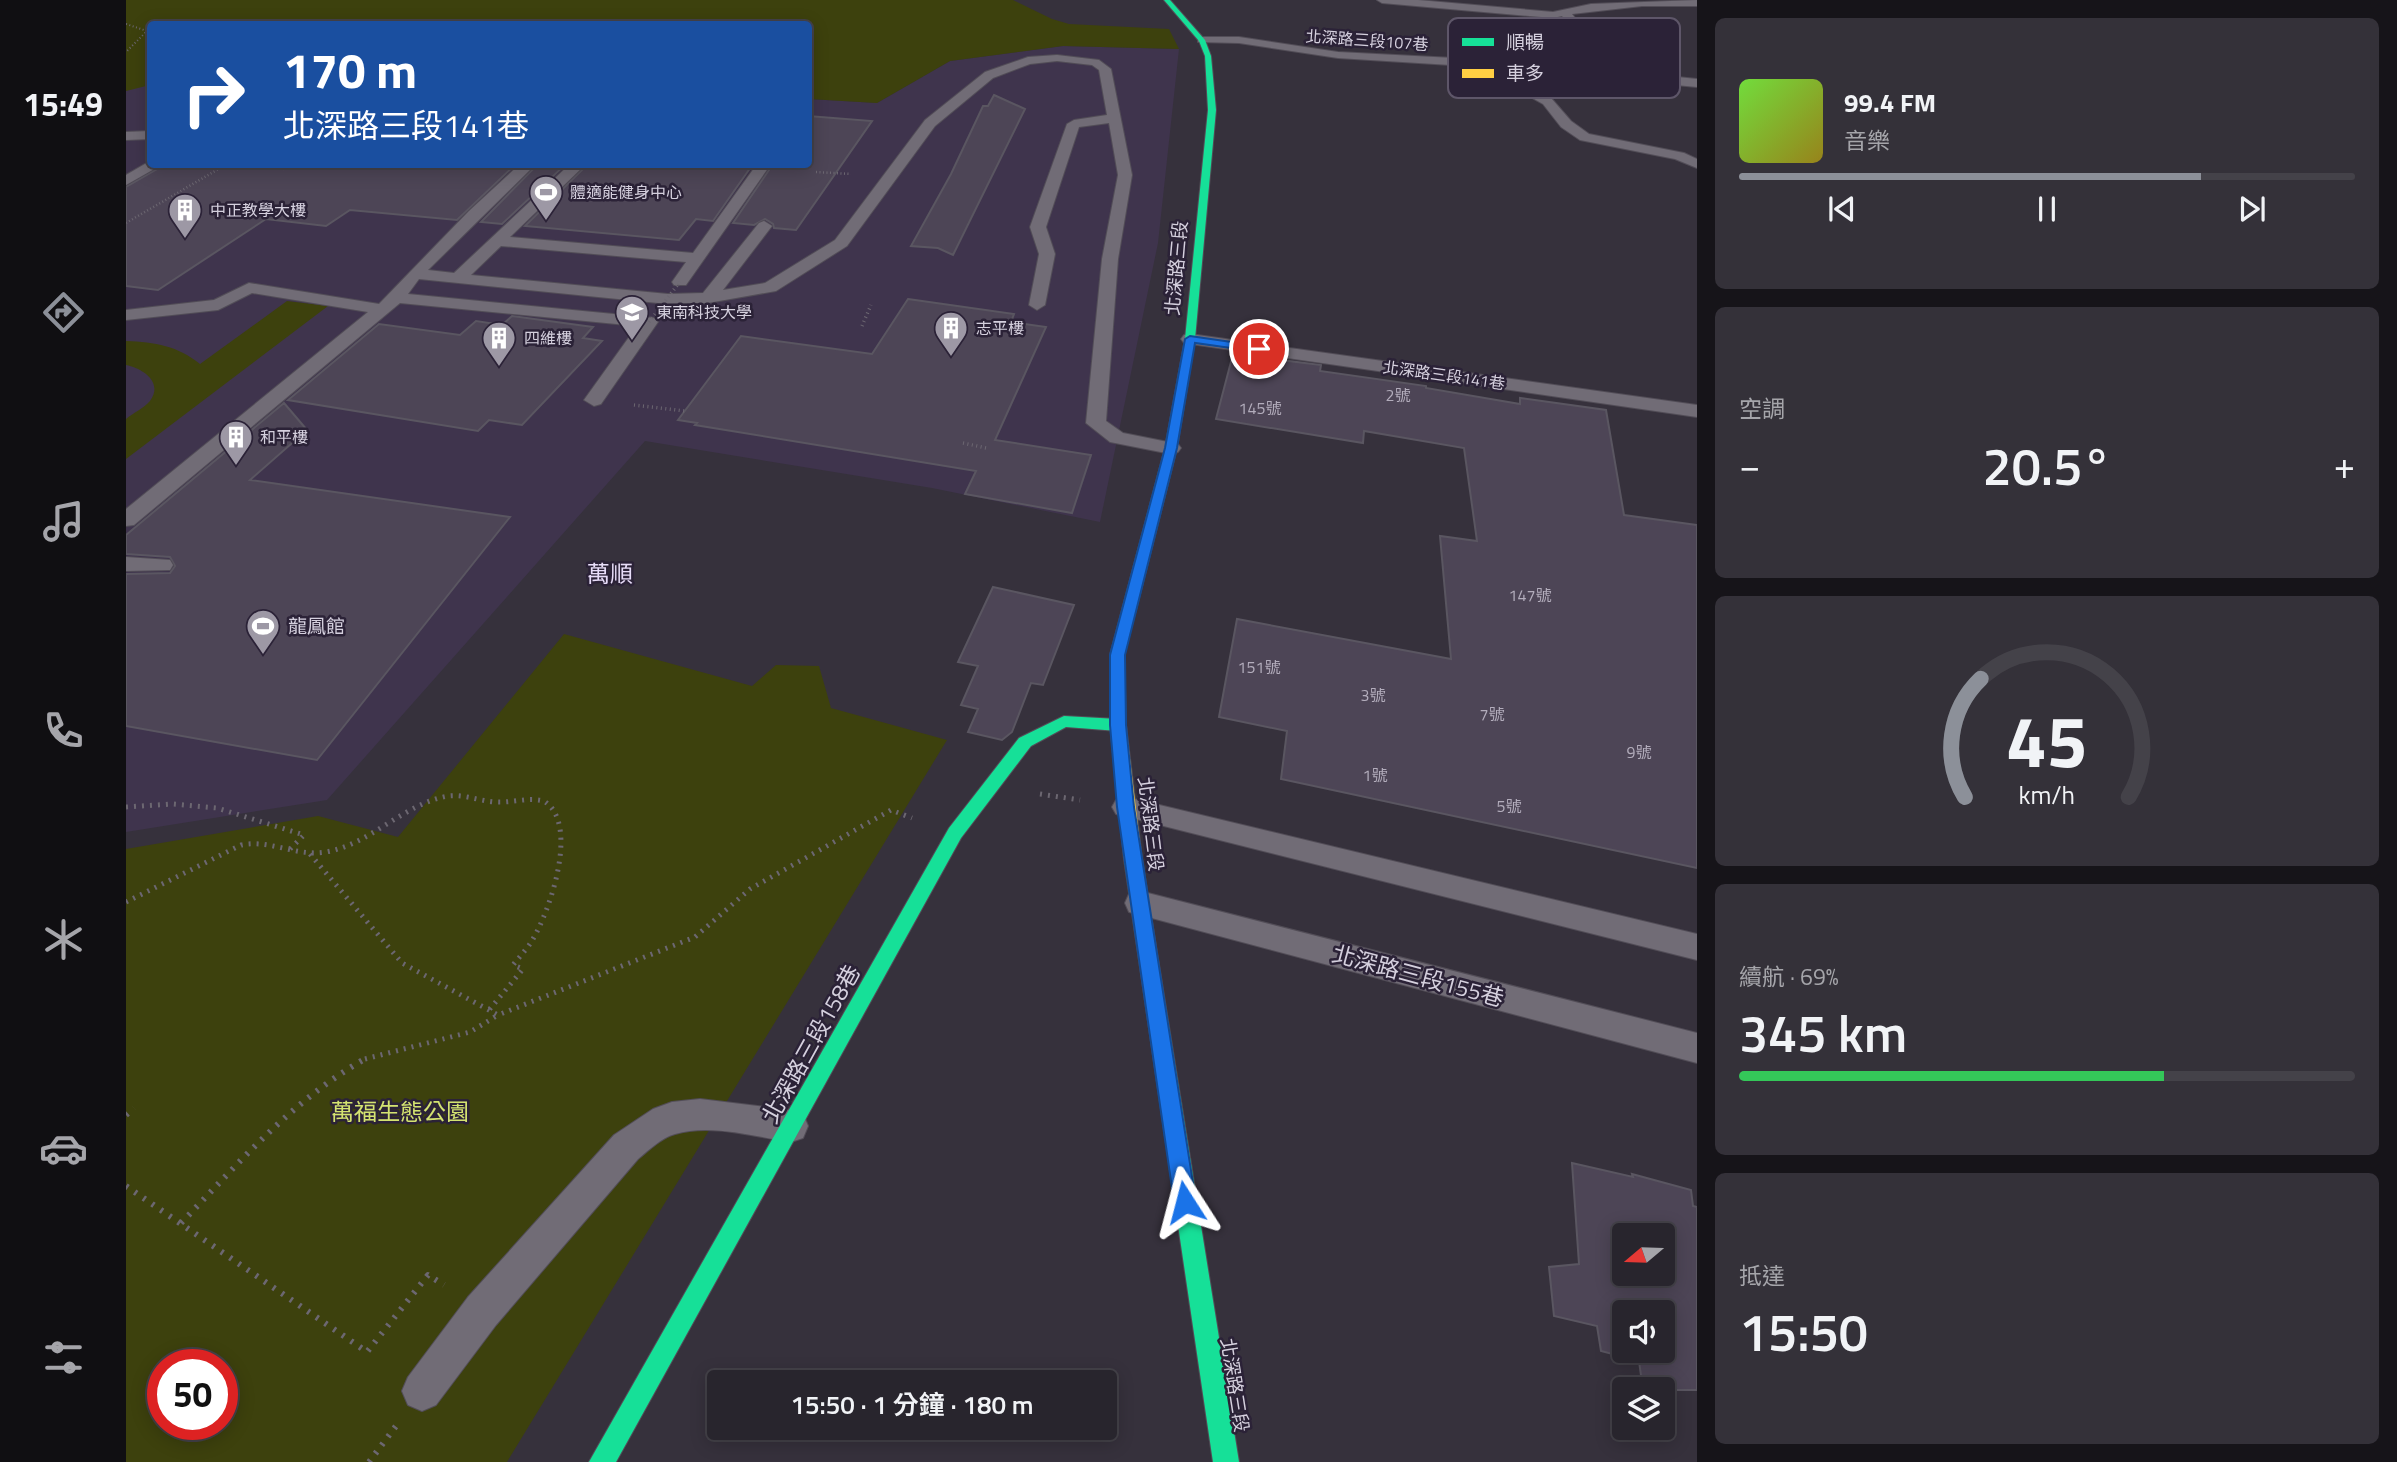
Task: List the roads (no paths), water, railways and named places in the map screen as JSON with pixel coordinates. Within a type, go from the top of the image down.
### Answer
[{"type":"main road","name":"北深路三段","points":[[1167,0],[1202,40],[1208,56],[1212,110],[1190,339],[1171,448],[1117,655],[1118,725],[1126,807],[1140,903],[1226,1462]]},
{"type":"main road","name":"北深路三段158巷","points":[[602,1462],[955,833],[1026,742],[1064,721],[1118,725]]},
{"type":"lane","points":[[1381,0],[1553,15],[1591,7],[1697,3]]},
{"type":"lane","points":[[1566,14],[1569,18]]},
{"type":"lane","name":"北深路三段107巷","points":[[1202,40],[1238,40],[1338,55],[1448,62]]},
{"type":"lane","points":[[415,274],[668,299],[708,298],[770,287],[841,243],[930,124],[989,75],[1028,61],[1058,58],[1095,62],[1105,69],[1125,175],[1110,259],[1096,423],[1117,439],[1171,448]]},
{"type":"lane","points":[[1542,98],[1566,124],[1584,137],[1679,156],[1697,164]]},
{"type":"lane","points":[[1037,305],[1047,254],[1038,227],[1074,124],[1115,118]]},
{"type":"lane","points":[[126,136],[147,135]]},
{"type":"lane","points":[[126,181],[149,168]]},
{"type":"lane","points":[[126,520],[389,303],[474,214],[526,168]]},
{"type":"lane","points":[[457,279],[575,168]]},
{"type":"lane","points":[[680,282],[761,168]]},
{"type":"lane","points":[[708,298],[764,226]]},
{"type":"lane","points":[[500,241],[697,258]]},
{"type":"lane","points":[[126,315],[218,306],[249,288],[389,303],[649,322]]},
{"type":"lane","points":[[594,400],[649,322]]},
{"type":"lane","name":"北深路三段141巷","points":[[1190,339],[1697,411]]},
{"type":"lane","points":[[126,564],[162,565]]},
{"type":"lane","points":[[1126,807],[1697,947]]},
{"type":"lane","name":"北深路三段155巷","points":[[1140,903],[1697,1048]]},
{"type":"lane","points":[[422,1391],[482,1311],[626,1147],[646,1132],[670,1118],[693,1115],[791,1126]]},
{"type":"place","name":"體適能健身中心","points":[[546,222]]},
{"type":"place","name":"中正教學大樓","points":[[185,240]]},
{"type":"place","name":"東南科技大學","points":[[632,342]]},
{"type":"place","name":"志平樓","points":[[951,358]]},
{"type":"place","name":"四維樓","points":[[499,368]]},
{"type":"place","name":"和平樓","points":[[236,467]]},
{"type":"place","name":"龍鳳館","points":[[263,656]]},
{"type":"district","name":"萬順","points":[[610,574]]},
{"type":"park label","name":"萬福生態公園","points":[[400,1112]]}]
